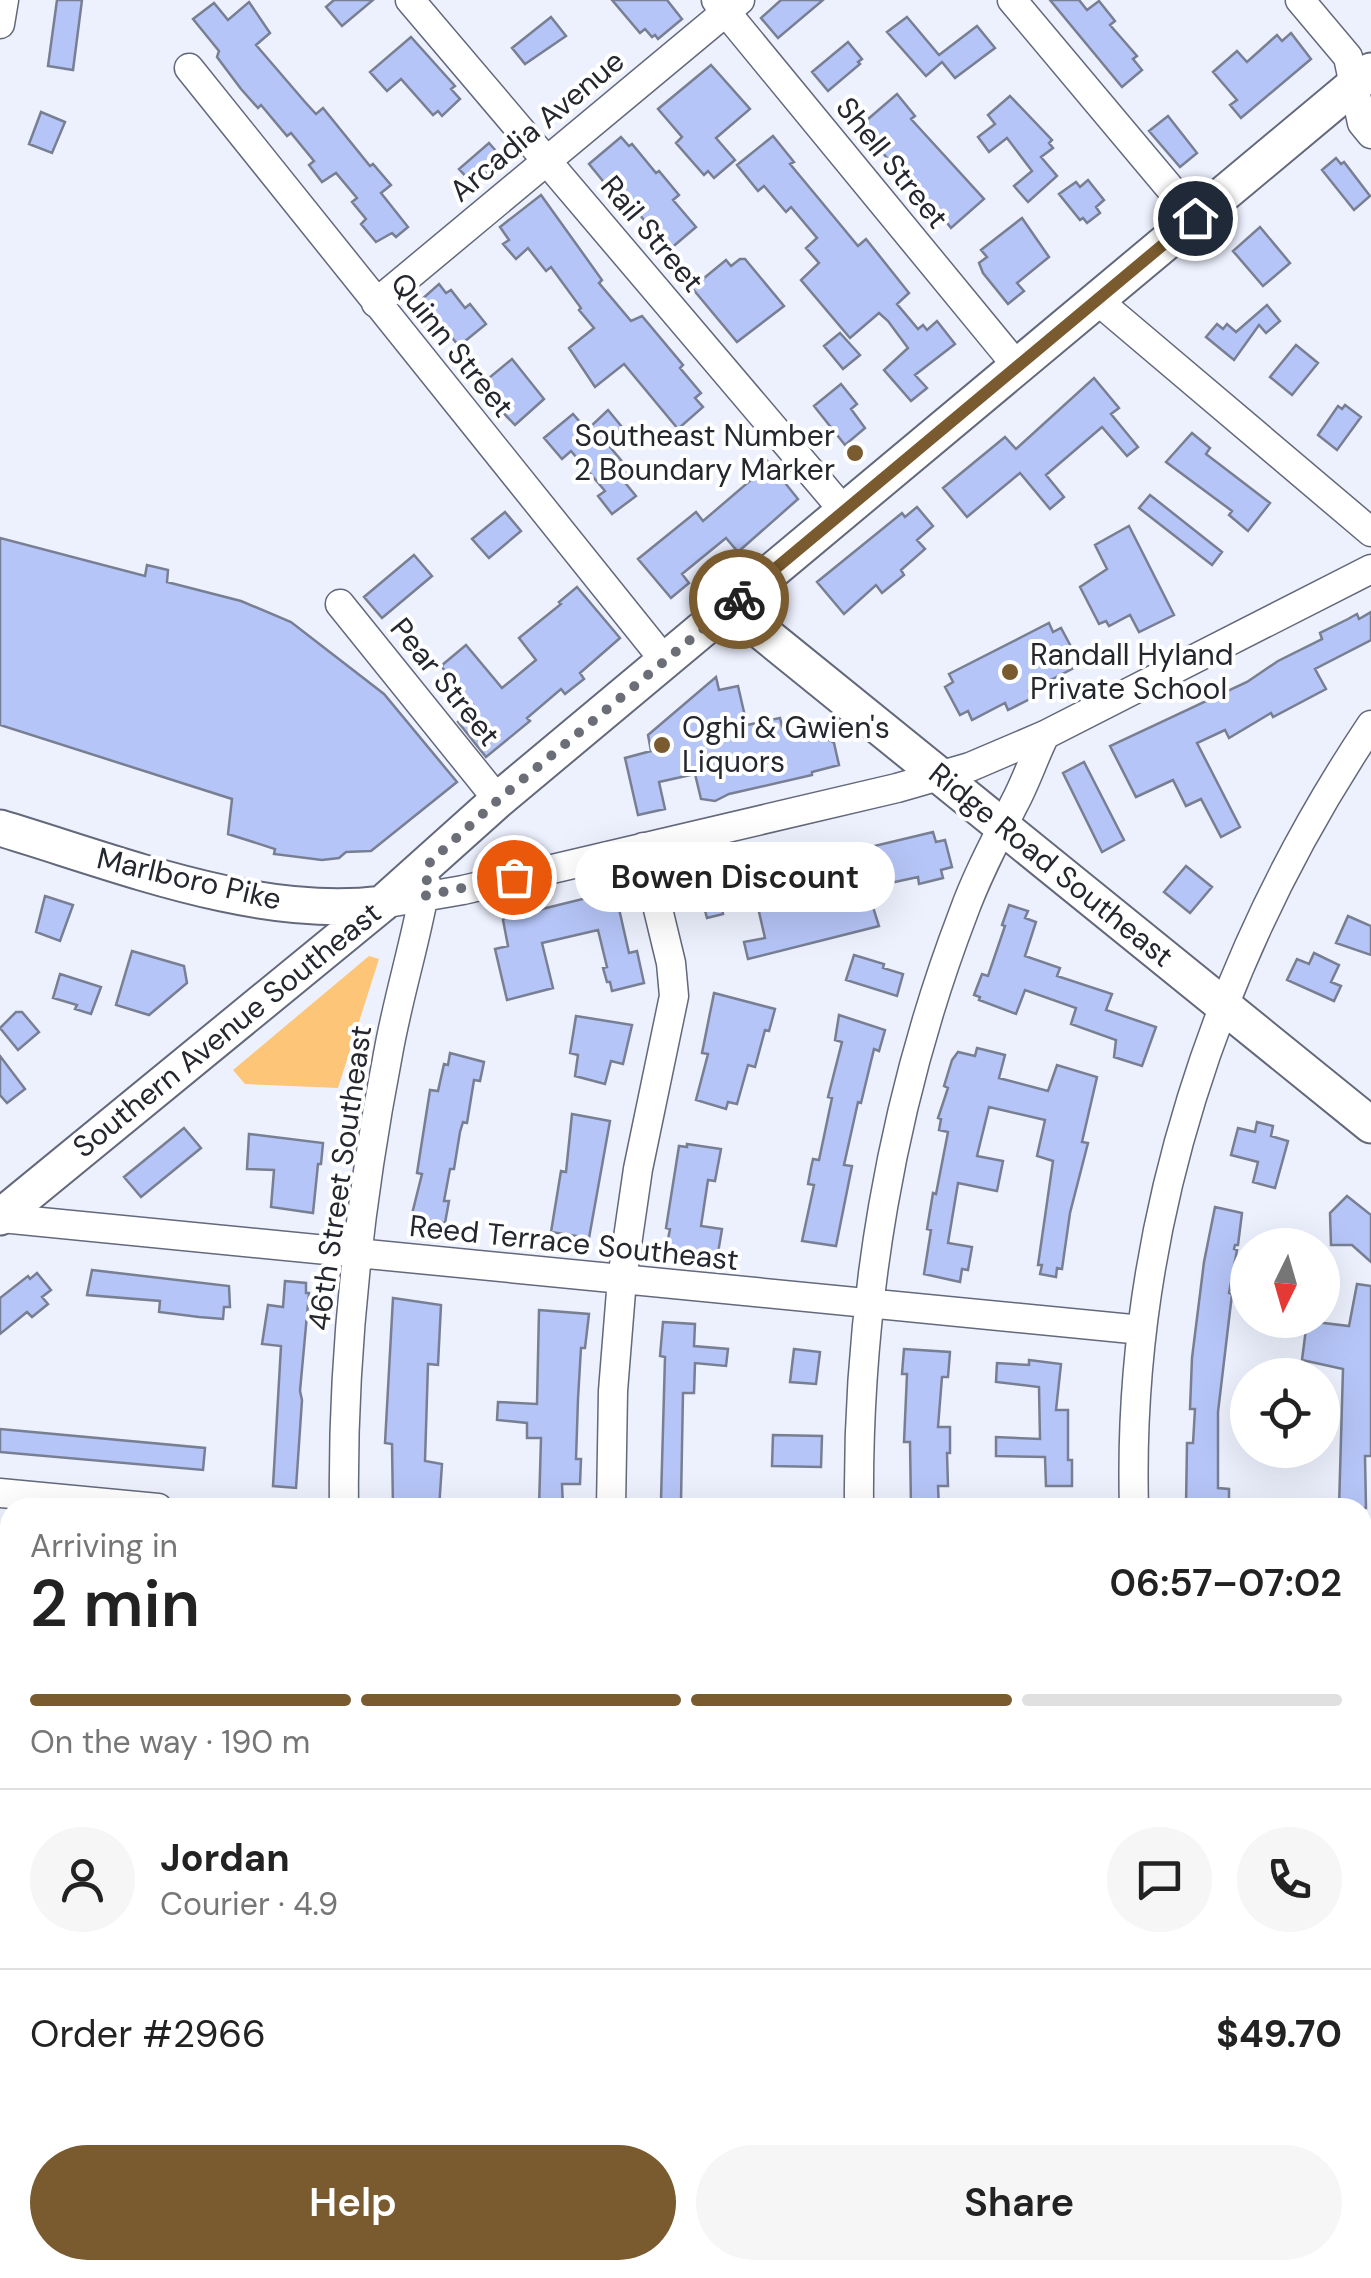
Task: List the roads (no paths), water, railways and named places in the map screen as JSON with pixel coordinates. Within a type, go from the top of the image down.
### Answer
[{"type":"main road","name":"Southern Avenue Southeast","points":[[0,1218],[382,904],[427,879],[498,800],[1362,78]]},
{"type":"main road","name":"Ridge Road Southeast","points":[[730,606],[1371,1125]]},
{"type":"main road","name":"Marlboro Pike","points":[[0,828],[179,883],[314,908],[382,904]]},
{"type":"street","points":[[0,24],[4,0]]},
{"type":"street","name":"Rail Street","points":[[410,0],[844,511]]},
{"type":"street","points":[[1012,0],[1195,218]]},
{"type":"street","points":[[1300,0],[1362,78],[1362,123],[1371,134]]},
{"type":"street","name":"Arcadia Avenue","points":[[376,303],[727,4]]},
{"type":"street","name":"Shell Street","points":[[727,4],[1017,366]]},
{"type":"street","name":"Quinn Street","points":[[189,68],[665,661]]},
{"type":"street","points":[[1097,300],[1371,532]]},
{"type":"street","points":[[427,879],[644,847],[941,775],[1045,734],[1371,570]]},
{"type":"street","name":"Pear Street","points":[[340,604],[498,800]]},
{"type":"street","points":[[1134,1498],[1135,1408],[1142,1330],[1166,1192],[1188,1111],[1251,938],[1288,862],[1371,725]]},
{"type":"street","points":[[860,1498],[869,1304],[884,1204],[915,1063],[956,933],[1045,734]]},
{"type":"street","points":[[611,1498],[613,1391],[622,1280],[641,1154],[674,996],[672,964],[644,847]]},
{"type":"street","name":"46th Street Southeast","points":[[344,1498],[347,1361],[356,1254],[384,1070],[427,879]]},
{"type":"street","name":"Reed Terrace Southeast","points":[[0,1218],[1142,1330]]},
{"type":"street","points":[[0,1492],[59,1498]]},
{"type":"place","name":"Southeast Number 2 Boundary Marker","points":[[855,453]]},
{"type":"place","name":"Randall Hyland Private School","points":[[1010,672]]},
{"type":"place","name":"Oghi & Gwien's Liquors","points":[[662,745]]},
{"type":"place","name":"Bowen Discount","points":[[514,877]]}]
